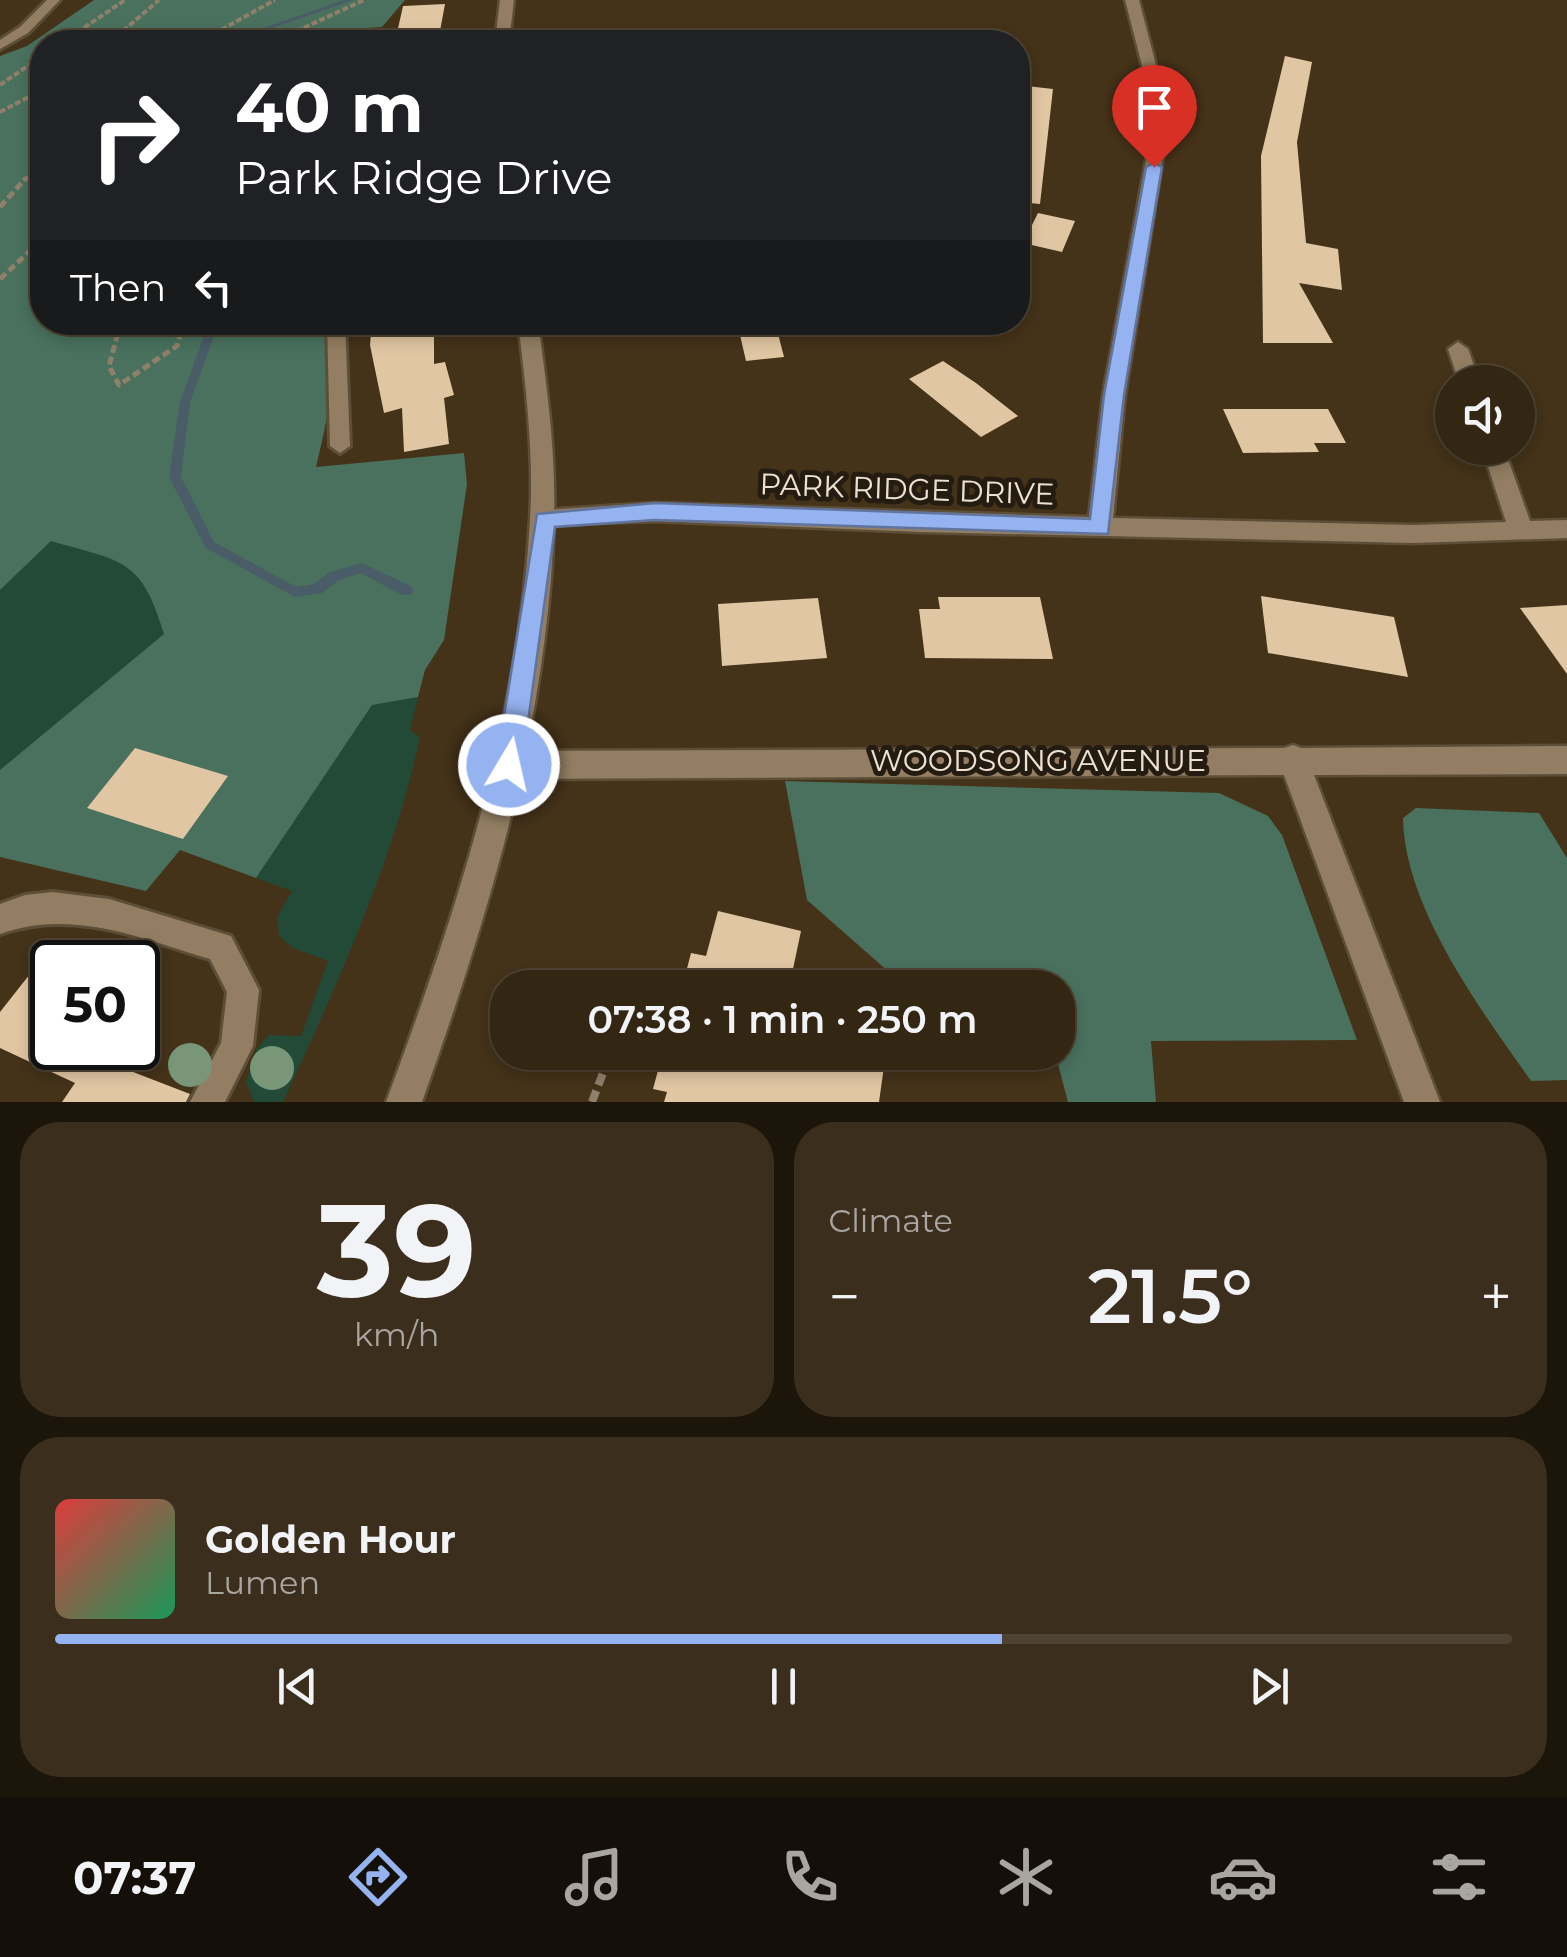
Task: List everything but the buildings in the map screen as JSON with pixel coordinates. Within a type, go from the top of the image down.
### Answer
[{"type":"street","points":[[503,30],[506,0]]},
{"type":"street","points":[[1100,528],[1114,395],[1156,150],[1150,69],[1132,0]]},
{"type":"street","points":[[404,1102],[445,993],[509,765],[545,520],[545,438],[530,335]]},
{"type":"street","points":[[1458,349],[1464,365]]},
{"type":"street","points":[[1498,465],[1521,529]]},
{"type":"street","name":"PARK RIDGE DRIVE","points":[[545,520],[655,512],[1100,528],[1414,534],[1567,530]]},
{"type":"street","points":[[1293,758],[1422,1102]]},
{"type":"street","name":"WOODSONG AVENUE","points":[[509,765],[1293,758],[1567,760]]},
{"type":"lane","points":[[0,45],[24,30],[54,0]]},
{"type":"lane","points":[[336,335],[340,446]]},
{"type":"lane","points":[[0,919],[21,908],[72,907],[220,946],[243,990],[236,1046],[207,1102]]},
{"type":"path","points":[[81,30],[125,0]]},
{"type":"path","points":[[124,30],[160,0]]},
{"type":"path","points":[[221,30],[275,0]]},
{"type":"path","points":[[299,30],[364,0]]},
{"type":"path","points":[[0,86],[30,65]]},
{"type":"path","points":[[0,112],[30,96]]},
{"type":"path","points":[[0,208],[30,174]]},
{"type":"path","points":[[0,279],[30,251]]},
{"type":"path","points":[[117,335],[108,366],[119,385],[177,346],[180,335]]},
{"type":"path","points":[[592,1102],[604,1070]]},
{"type":"green space","points":[[94,0],[405,0],[382,27],[50,30]]},
{"type":"green space","points":[[30,44],[30,335],[328,335],[332,377],[316,467],[464,453],[467,484],[444,640],[425,670],[418,697],[372,705],[256,878],[180,850],[146,891],[0,857],[0,770],[164,634],[147,590],[125,566],[51,541],[0,590],[0,56]]},
{"type":"green space","points":[[51,541],[126,567],[147,590],[165,635],[0,770],[0,590]]},
{"type":"green space","points":[[418,697],[410,730],[420,737],[409,784],[362,923],[283,1102],[254,1102],[246,1082],[256,1050],[269,1035],[301,1036],[328,961],[293,948],[279,936],[277,917],[292,891],[256,878],[372,705]]},
{"type":"green space","points":[[785,781],[1219,793],[1268,816],[1282,835],[1357,1040],[1151,1041],[1156,1102],[1068,1102],[1060,1070],[1075,1070],[1075,970],[887,970],[807,900]]},
{"type":"green space","points":[[1416,808],[1539,813],[1567,858],[1567,1080],[1531,1081],[1449,956],[1416,887],[1407,852],[1403,818]]},
{"type":"waterway","points":[[262,30],[350,0]]},
{"type":"waterway","points":[[209,335],[185,402],[175,477],[210,545],[295,592],[317,589],[335,576],[362,568],[407,591]]},
{"type":"route","points":[[509,765],[545,520],[655,512],[1100,528],[1114,395],[1154,167]]}]
